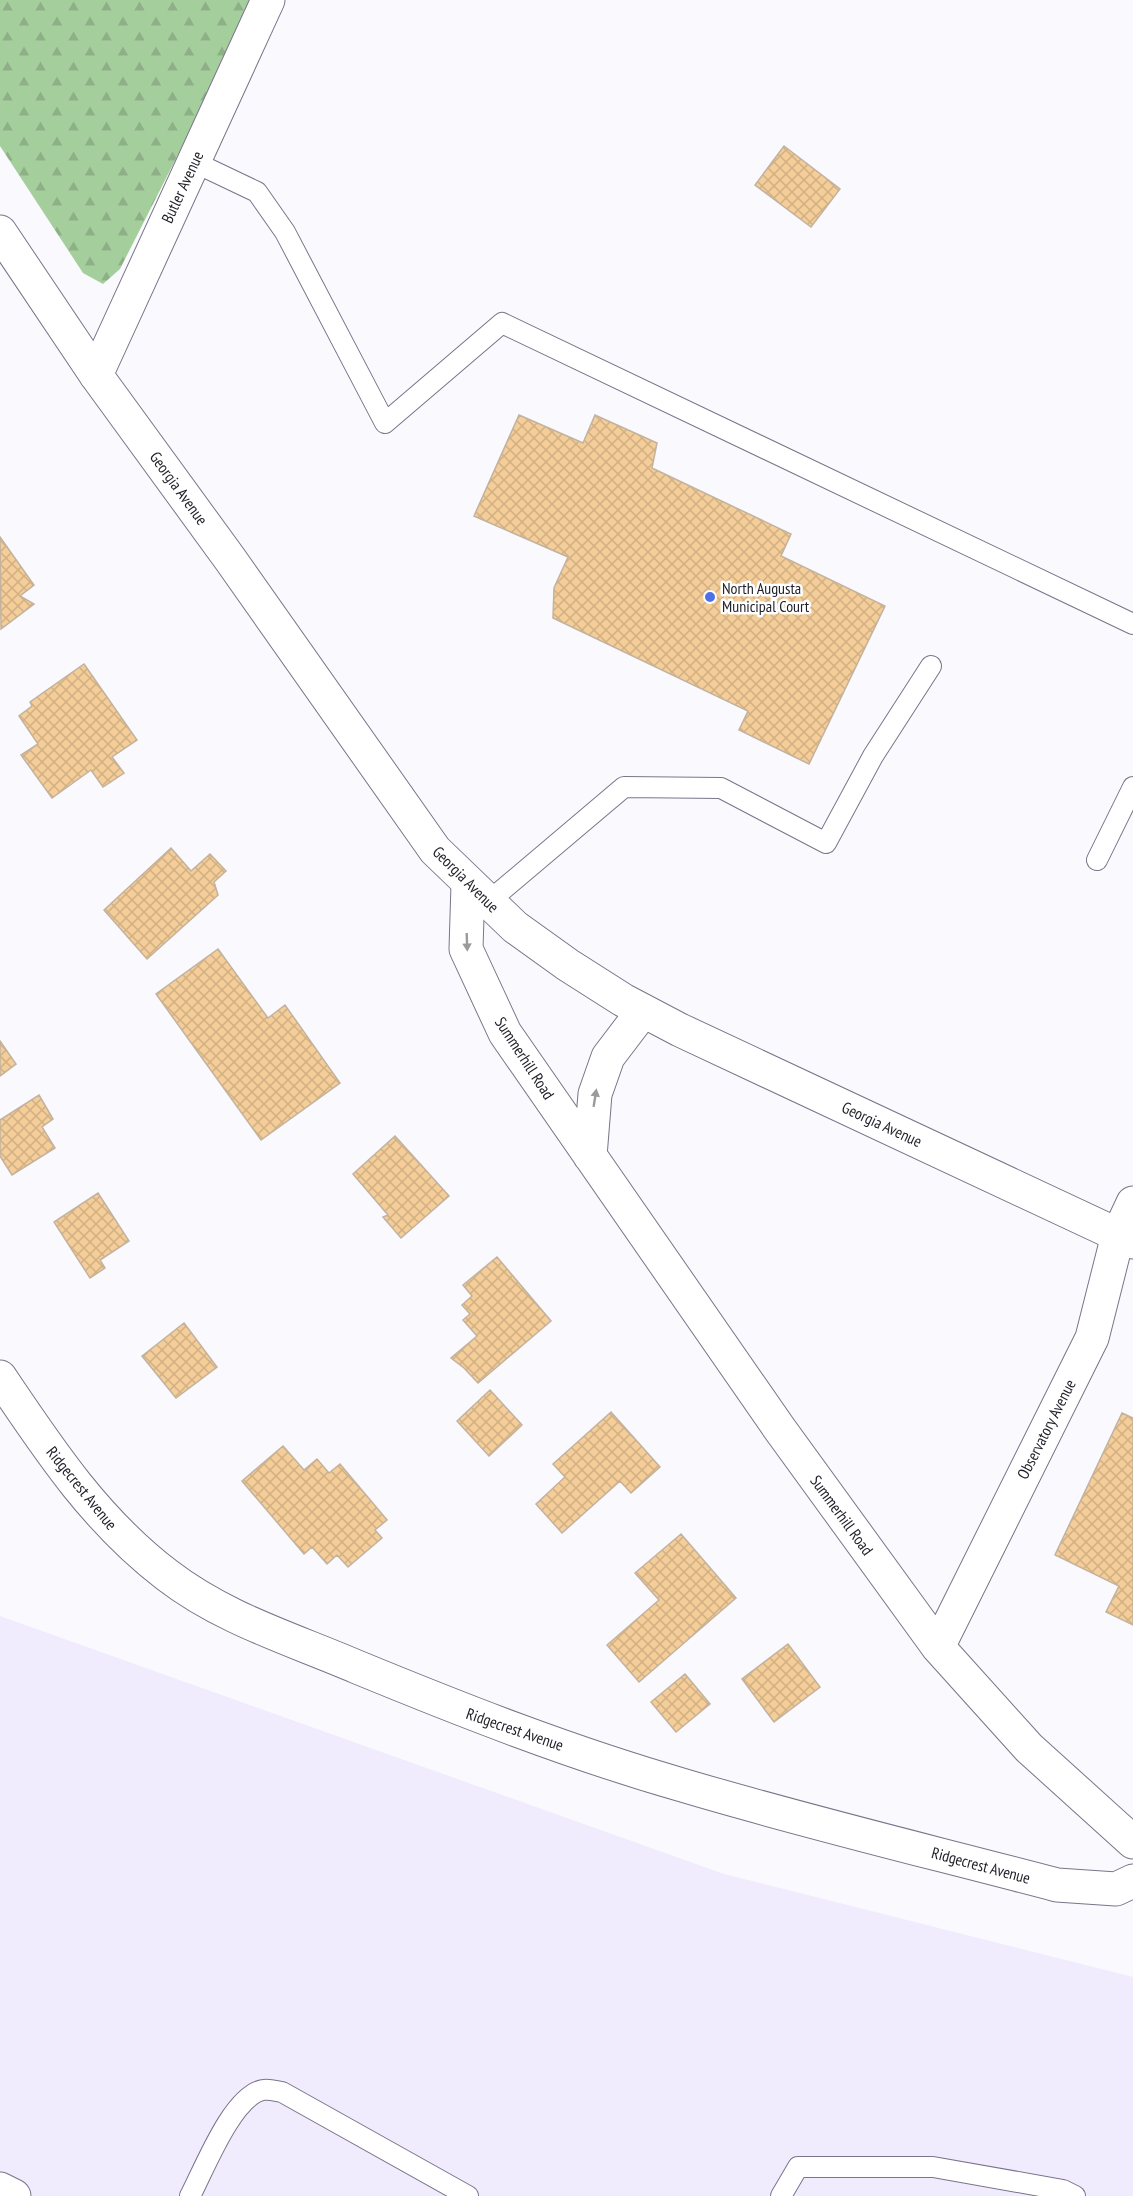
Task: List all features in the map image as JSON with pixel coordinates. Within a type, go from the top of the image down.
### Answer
[{"type":"street","name":"Butler Avenue","points":[[96,375],[268,0]]},
{"type":"street","name":"Georgia Avenue","points":[[0,232],[96,375],[230,559],[435,850],[515,927],[568,965],[643,1011],[1125,1238]]},
{"type":"street","name":"Summerhill Road","points":[[478,893],[466,950],[505,1034],[778,1428],[938,1647],[1029,1748],[1133,1842]]},
{"type":"street","points":[[590,1156],[595,1094],[608,1057],[643,1011]]},
{"type":"street","name":"Observatory Avenue","points":[[938,1647],[1092,1338],[1125,1238],[1133,1203]]},
{"type":"street","name":"Ridgecrest Avenue","points":[[0,1377],[59,1465],[92,1506],[128,1543],[185,1587],[258,1629],[473,1715],[681,1785],[1057,1886],[1116,1889],[1133,1881]]},
{"type":"street","points":[[0,2189],[14,2196]]},
{"type":"lane","points":[[194,162],[257,192],[285,232],[385,423],[502,323],[1133,624]]},
{"type":"lane","points":[[478,893],[624,787],[720,788],[826,843],[873,756],[931,666]]},
{"type":"lane","points":[[1097,860],[1133,787]]},
{"type":"lane","points":[[190,2196],[230,2119],[245,2099],[263,2090],[282,2092],[468,2196]]},
{"type":"lane","points":[[781,2196],[798,2167],[921,2167],[1063,2190],[1075,2196]]},
{"type":"shaded area","points":[[0,1616],[724,1874],[1133,1977],[1133,2196],[0,2196]]},
{"type":"green space","points":[[0,0],[253,0],[229,54],[120,269],[103,284],[83,273],[0,146]]},
{"type":"building","points":[[784,146],[840,189],[811,227],[755,185]]},
{"type":"building","name":"North Augusta Municipal Court","points":[[519,415],[583,443],[595,415],[657,443],[652,468],[791,534],[781,556],[885,606],[809,764],[739,730],[748,711],[553,618],[554,588],[568,557],[474,516]]},
{"type":"building","points":[[0,537],[34,585],[20,596],[34,604],[1,629]]},
{"type":"building","points":[[84,664],[137,740],[112,757],[124,773],[103,787],[91,770],[52,798],[21,755],[38,744],[19,716],[32,706],[30,702]]},
{"type":"building","points":[[171,848],[191,871],[210,854],[226,871],[214,882],[218,895],[147,959],[104,910]]},
{"type":"building","points":[[218,949],[268,1018],[285,1005],[340,1083],[261,1140],[156,994]]},
{"type":"building","points":[[0,1041],[16,1064],[0,1076]]},
{"type":"building","points":[[39,1095],[53,1119],[42,1127],[55,1148],[12,1175],[0,1156],[0,1120]]},
{"type":"building","points":[[395,1136],[449,1196],[401,1238],[383,1217],[388,1215],[353,1174]]},
{"type":"building","points":[[98,1193],[129,1241],[100,1260],[105,1268],[90,1278],[54,1222]]},
{"type":"building","points":[[497,1257],[551,1321],[478,1383],[451,1358],[477,1336],[463,1320],[470,1314],[462,1305],[472,1296],[463,1285]]},
{"type":"building","points":[[184,1323],[217,1367],[176,1398],[142,1356]]},
{"type":"building","points":[[490,1390],[522,1425],[489,1456],[457,1421]]},
{"type":"building","points":[[611,1412],[660,1467],[631,1493],[620,1481],[562,1533],[536,1504],[565,1477],[553,1464]]},
{"type":"building","points":[[1122,1413],[1133,1418],[1133,1625],[1106,1612],[1119,1586],[1055,1555]]},
{"type":"building","points":[[283,1446],[304,1470],[317,1459],[329,1473],[340,1464],[387,1520],[375,1530],[382,1538],[348,1567],[337,1555],[327,1564],[312,1547],[304,1554],[242,1481]]},
{"type":"building","points":[[681,1534],[736,1598],[639,1682],[607,1645],[659,1600],[635,1573]]},
{"type":"building","points":[[788,1644],[820,1687],[774,1722],[742,1679]]},
{"type":"building","points":[[685,1674],[710,1704],[676,1732],[651,1702]]},
{"type":"place","name":"North Augusta Municipal Court","points":[[710,597]]}]
